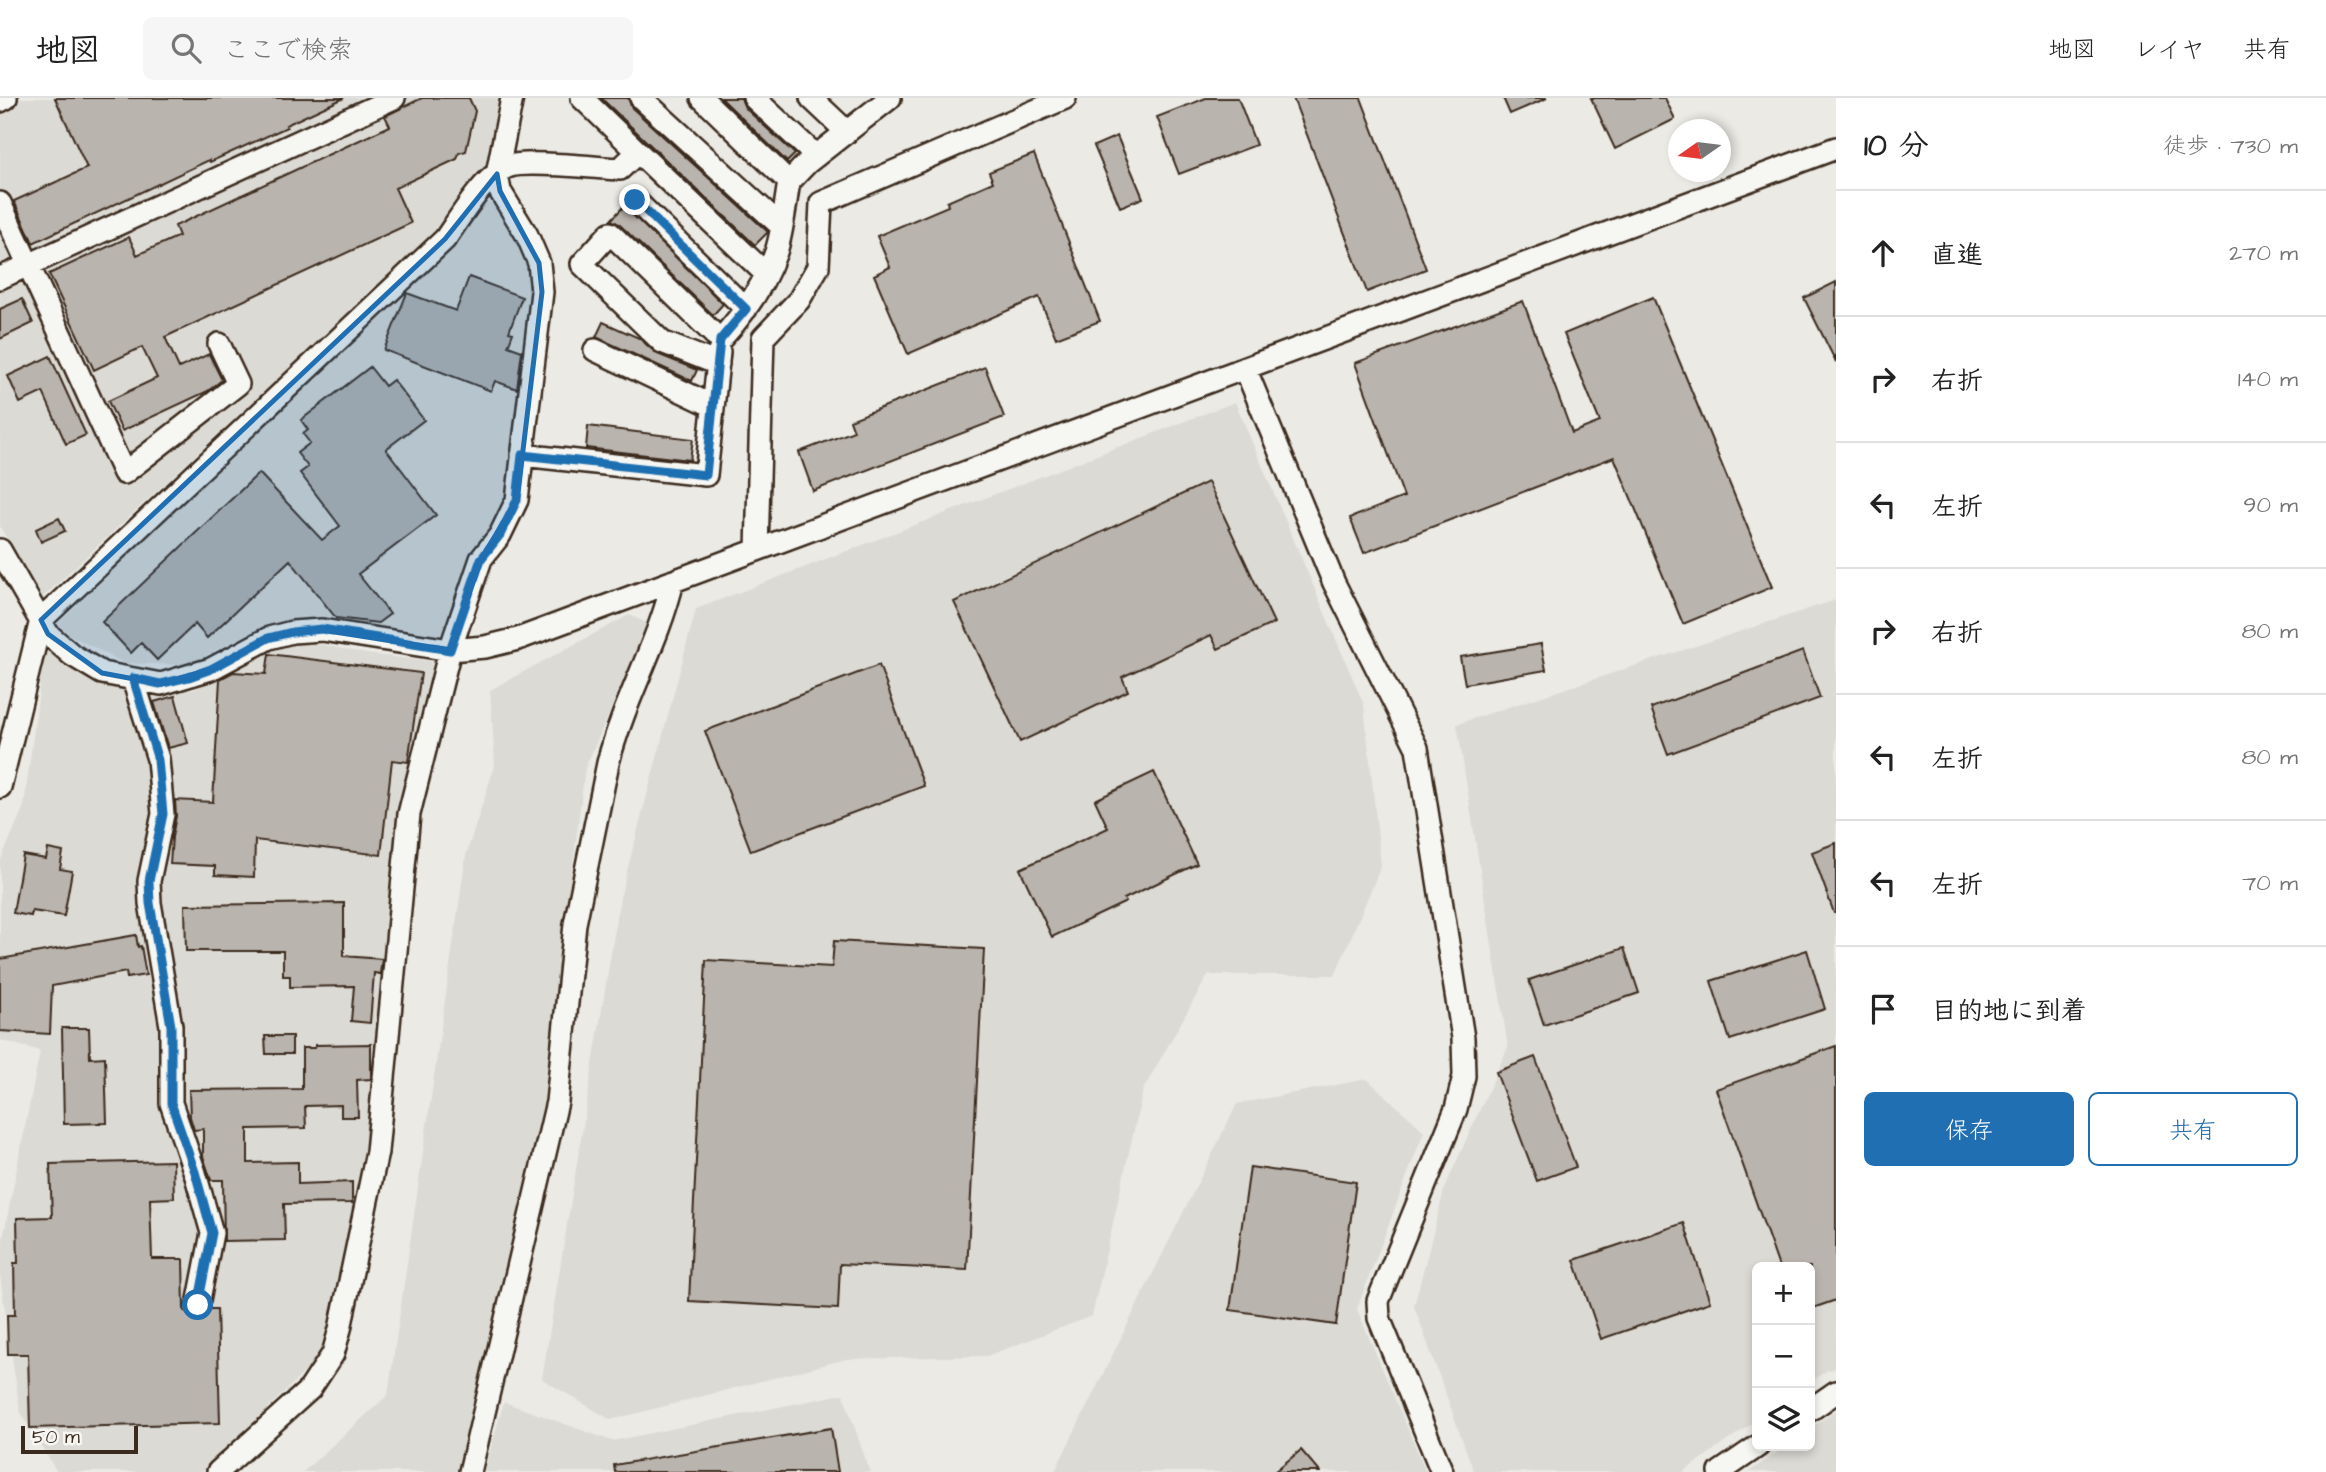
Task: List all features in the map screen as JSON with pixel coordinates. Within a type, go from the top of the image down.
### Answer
[{"type":"street","points":[[0,101],[6,98]]},
{"type":"street","points":[[0,278],[394,98]]},
{"type":"street","points":[[218,1472],[310,1389],[333,1354],[377,1152],[409,814],[450,650],[481,559],[500,535],[517,500],[542,292],[539,263],[527,235],[499,191],[497,174],[512,98]]},
{"type":"street","points":[[582,98],[766,274]]},
{"type":"street","points":[[640,98],[781,226]]},
{"type":"street","points":[[702,98],[789,182]]},
{"type":"street","points":[[754,98],[816,156]]},
{"type":"street","points":[[811,98],[847,132]]},
{"type":"street","points":[[757,550],[763,338],[799,300],[818,267],[821,203],[1065,98]]},
{"type":"street","points":[[522,455],[706,475],[720,340],[761,288],[776,251],[789,182],[885,99]]},
{"type":"street","points":[[0,550],[48,634],[72,655],[102,674],[160,684],[211,669],[268,638],[322,629],[450,650],[485,647],[518,639],[1836,148]]},
{"type":"street","points":[[0,787],[41,620],[445,239],[481,189],[497,174],[510,165],[620,169],[638,152]]},
{"type":"street","points":[[635,200],[746,309]]},
{"type":"street","points":[[0,203],[124,473],[238,384],[219,344]]},
{"type":"street","points":[[718,364],[663,342],[582,264],[610,233],[720,340]]},
{"type":"street","points":[[595,350],[713,406]]},
{"type":"street","points":[[1245,368],[1334,583],[1417,748],[1463,1038],[1464,1076],[1456,1109],[1378,1301],[1379,1318],[1442,1472]]},
{"type":"street","points":[[470,1472],[557,1102],[575,924],[608,763],[614,740],[664,617],[673,581]]},
{"type":"street","points":[[133,678],[158,760],[163,814],[149,881],[150,903],[171,1026],[171,1103],[195,1172],[212,1233],[198,1305]]},
{"type":"street","points":[[1815,1407],[1836,1392]]},
{"type":"street","points":[[1720,1472],[1752,1458]]},
{"type":"highlighted area","points":[[497,174],[500,191],[539,263],[542,292],[517,500],[481,559],[450,650],[322,630],[292,632],[269,638],[211,669],[161,684],[102,673],[48,634],[41,620],[445,239]]},
{"type":"shaded area","points":[[0,98],[501,98],[488,166],[441,227],[42,598],[0,527]]},
{"type":"shaded area","points":[[486,202],[496,205],[530,262],[534,299],[511,493],[467,561],[445,632],[421,641],[300,619],[247,634],[188,665],[124,663],[72,636],[58,624],[456,236]]},
{"type":"shaded area","points":[[1235,402],[1364,705],[1381,866],[1335,975],[1208,975],[1143,1090],[1092,1316],[987,1356],[846,1359],[611,1420],[542,1379],[620,898],[696,609]]},
{"type":"shaded area","points":[[1836,600],[1836,1368],[1815,1379],[1815,1262],[1752,1262],[1752,1424],[1683,1472],[1474,1472],[1414,1306],[1445,1187],[1508,1047],[1457,724]]},
{"type":"shaded area","points":[[629,615],[649,624],[585,768],[541,1122],[460,1472],[303,1472],[388,1395],[466,855],[495,765],[490,690]]},
{"type":"shaded area","points":[[299,640],[367,654],[431,661],[435,675],[392,882],[369,1155],[326,1351],[203,1472],[57,1472],[20,1411],[0,1276],[0,1254],[40,1051],[0,1040],[0,862],[24,806],[45,645],[124,687],[193,690],[244,661]]},
{"type":"shaded area","points":[[1367,1079],[1424,1131],[1357,1309],[1426,1472],[1051,1472],[1055,1471],[1237,1104]]},
{"type":"shaded area","points":[[843,1394],[870,1472],[484,1472],[504,1402],[612,1441]]},
{"type":"shaded area","points":[[1836,1410],[1836,1472],[1749,1472],[1779,1451],[1815,1451],[1815,1425]]},
{"type":"building","points":[[55,98],[344,98],[286,125],[287,127],[210,162],[209,160],[33,243],[14,201],[87,168]]},
{"type":"building","points":[[422,98],[469,98],[475,111],[466,151],[459,153],[457,159],[395,188],[411,223],[165,337],[179,368],[209,354],[222,380],[208,391],[122,431],[108,401],[157,378],[142,347],[94,370],[49,274],[129,237],[137,255],[179,236],[175,226],[390,126],[385,116]]},
{"type":"building","points":[[601,98],[628,98],[632,108],[768,232],[755,245]]},
{"type":"building","points":[[721,98],[741,98],[745,108],[795,154],[787,162]]},
{"type":"building","points":[[1206,98],[1238,98],[1256,145],[1179,174],[1157,117]]},
{"type":"building","points":[[1293,98],[1361,98],[1426,269],[1367,292]]},
{"type":"building","points":[[1503,98],[1547,98],[1510,114]]},
{"type":"building","points":[[1591,98],[1665,98],[1675,119],[1668,119],[1668,122],[1615,149]]},
{"type":"building","points":[[1117,136],[1143,198],[1120,207],[1094,146]]},
{"type":"building","points":[[1034,154],[1100,321],[1056,338],[1039,297],[908,354],[874,275],[890,267],[877,236],[948,206],[947,202],[993,182],[989,172]]},
{"type":"building","points":[[624,206],[723,304],[713,315],[619,224],[611,220]]},
{"type":"building","points":[[469,277],[522,297],[509,332],[513,333],[508,346],[522,351],[517,389],[495,381],[491,391],[384,350],[407,293],[456,311]]},
{"type":"building","points":[[1836,282],[1836,362],[1804,298]]},
{"type":"building","points":[[1653,297],[1772,587],[1683,624],[1614,457],[1364,553],[1350,518],[1404,497],[1355,363],[1523,301],[1572,433],[1600,422],[1564,334]]},
{"type":"building","points":[[22,299],[33,323],[0,339],[0,309]]},
{"type":"building","points":[[603,322],[639,338],[657,354],[697,370],[692,381],[596,337]]},
{"type":"building","points":[[50,356],[86,435],[66,444],[43,392],[20,403],[8,376]]},
{"type":"building","points":[[370,367],[385,386],[393,380],[424,420],[386,449],[436,515],[358,574],[390,614],[378,623],[336,618],[290,560],[207,638],[195,624],[157,660],[141,643],[131,653],[102,622],[259,473],[322,540],[340,526],[300,473],[308,467],[297,453],[310,443],[303,434],[308,430],[301,420]]},
{"type":"building","points":[[985,367],[1004,417],[813,491],[799,452],[854,431],[850,420]]},
{"type":"building","points":[[588,426],[693,439],[690,460],[586,448]]},
{"type":"building","points":[[1208,482],[1274,623],[1218,649],[1211,635],[1122,677],[1128,691],[1020,742],[954,602]]},
{"type":"building","points":[[59,518],[65,531],[41,542],[36,529]]},
{"type":"building","points":[[1541,644],[1546,670],[1465,684],[1460,657]]},
{"type":"building","points":[[1803,651],[1820,698],[1668,754],[1651,708]]},
{"type":"building","points":[[269,654],[421,673],[408,762],[392,760],[381,855],[255,840],[254,877],[215,875],[215,866],[170,864],[176,816],[175,800],[213,802],[220,679],[233,672],[266,674]]},
{"type":"building","points":[[879,665],[924,786],[751,851],[705,731]]},
{"type":"building","points":[[175,696],[188,743],[168,748],[154,702]]},
{"type":"building","points":[[1154,772],[1197,864],[1052,937],[1020,869],[1108,828],[1095,800]]},
{"type":"building","points":[[1836,843],[1836,913],[1834,913],[1812,852]]},
{"type":"building","points":[[48,849],[63,852],[60,869],[72,871],[64,916],[32,911],[31,916],[13,913],[23,855],[46,859]]},
{"type":"building","points":[[344,903],[344,956],[382,959],[380,974],[374,973],[370,1023],[351,1021],[354,986],[290,987],[290,976],[283,976],[283,951],[186,951],[185,905]]},
{"type":"building","points":[[136,935],[138,947],[141,946],[146,975],[127,978],[126,972],[52,986],[50,1034],[0,1031],[0,959]]},
{"type":"building","points":[[834,941],[984,949],[967,1270],[840,1264],[838,1309],[689,1301],[706,960],[832,967]]},
{"type":"building","points":[[1624,948],[1639,993],[1544,1025],[1529,980]]},
{"type":"building","points":[[1807,950],[1825,1009],[1730,1040],[1711,981]]},
{"type":"building","points":[[62,1028],[89,1028],[90,1058],[105,1057],[107,1123],[64,1124]]},
{"type":"building","points":[[265,1036],[292,1036],[292,1054],[266,1054]]},
{"type":"building","points":[[371,1044],[371,1079],[357,1080],[358,1117],[341,1117],[341,1105],[305,1106],[306,1128],[248,1129],[248,1163],[298,1162],[298,1184],[352,1182],[352,1203],[284,1204],[285,1240],[224,1241],[223,1180],[211,1180],[203,1156],[203,1129],[194,1130],[190,1117],[189,1090],[302,1089],[302,1048],[315,1048],[315,1045]]},
{"type":"building","points":[[1836,1046],[1836,1300],[1815,1307],[1815,1262],[1777,1262],[1716,1089]]},
{"type":"building","points":[[1535,1057],[1576,1167],[1537,1181],[1496,1072]]},
{"type":"building","points":[[173,1161],[174,1198],[150,1199],[152,1259],[183,1259],[184,1310],[190,1315],[202,1318],[210,1309],[217,1309],[220,1423],[30,1428],[28,1354],[8,1354],[7,1315],[15,1315],[17,1218],[52,1217],[50,1164]]},
{"type":"building","points":[[1250,1167],[1356,1182],[1336,1325],[1230,1310]]},
{"type":"building","points":[[1684,1223],[1710,1302],[1601,1339],[1574,1260]]},
{"type":"building","points":[[831,1428],[838,1472],[615,1472],[614,1465]]},
{"type":"building","points":[[1301,1450],[1320,1472],[1274,1472]]},
{"type":"route","points":[[198,1305],[212,1233],[195,1172],[171,1103],[171,1026],[150,903],[149,881],[163,814],[158,760],[133,678],[160,684],[189,677],[211,669],[268,638],[322,629],[450,650],[481,559],[500,535],[517,500],[522,455],[706,475],[720,340],[746,309],[635,200]]}]
